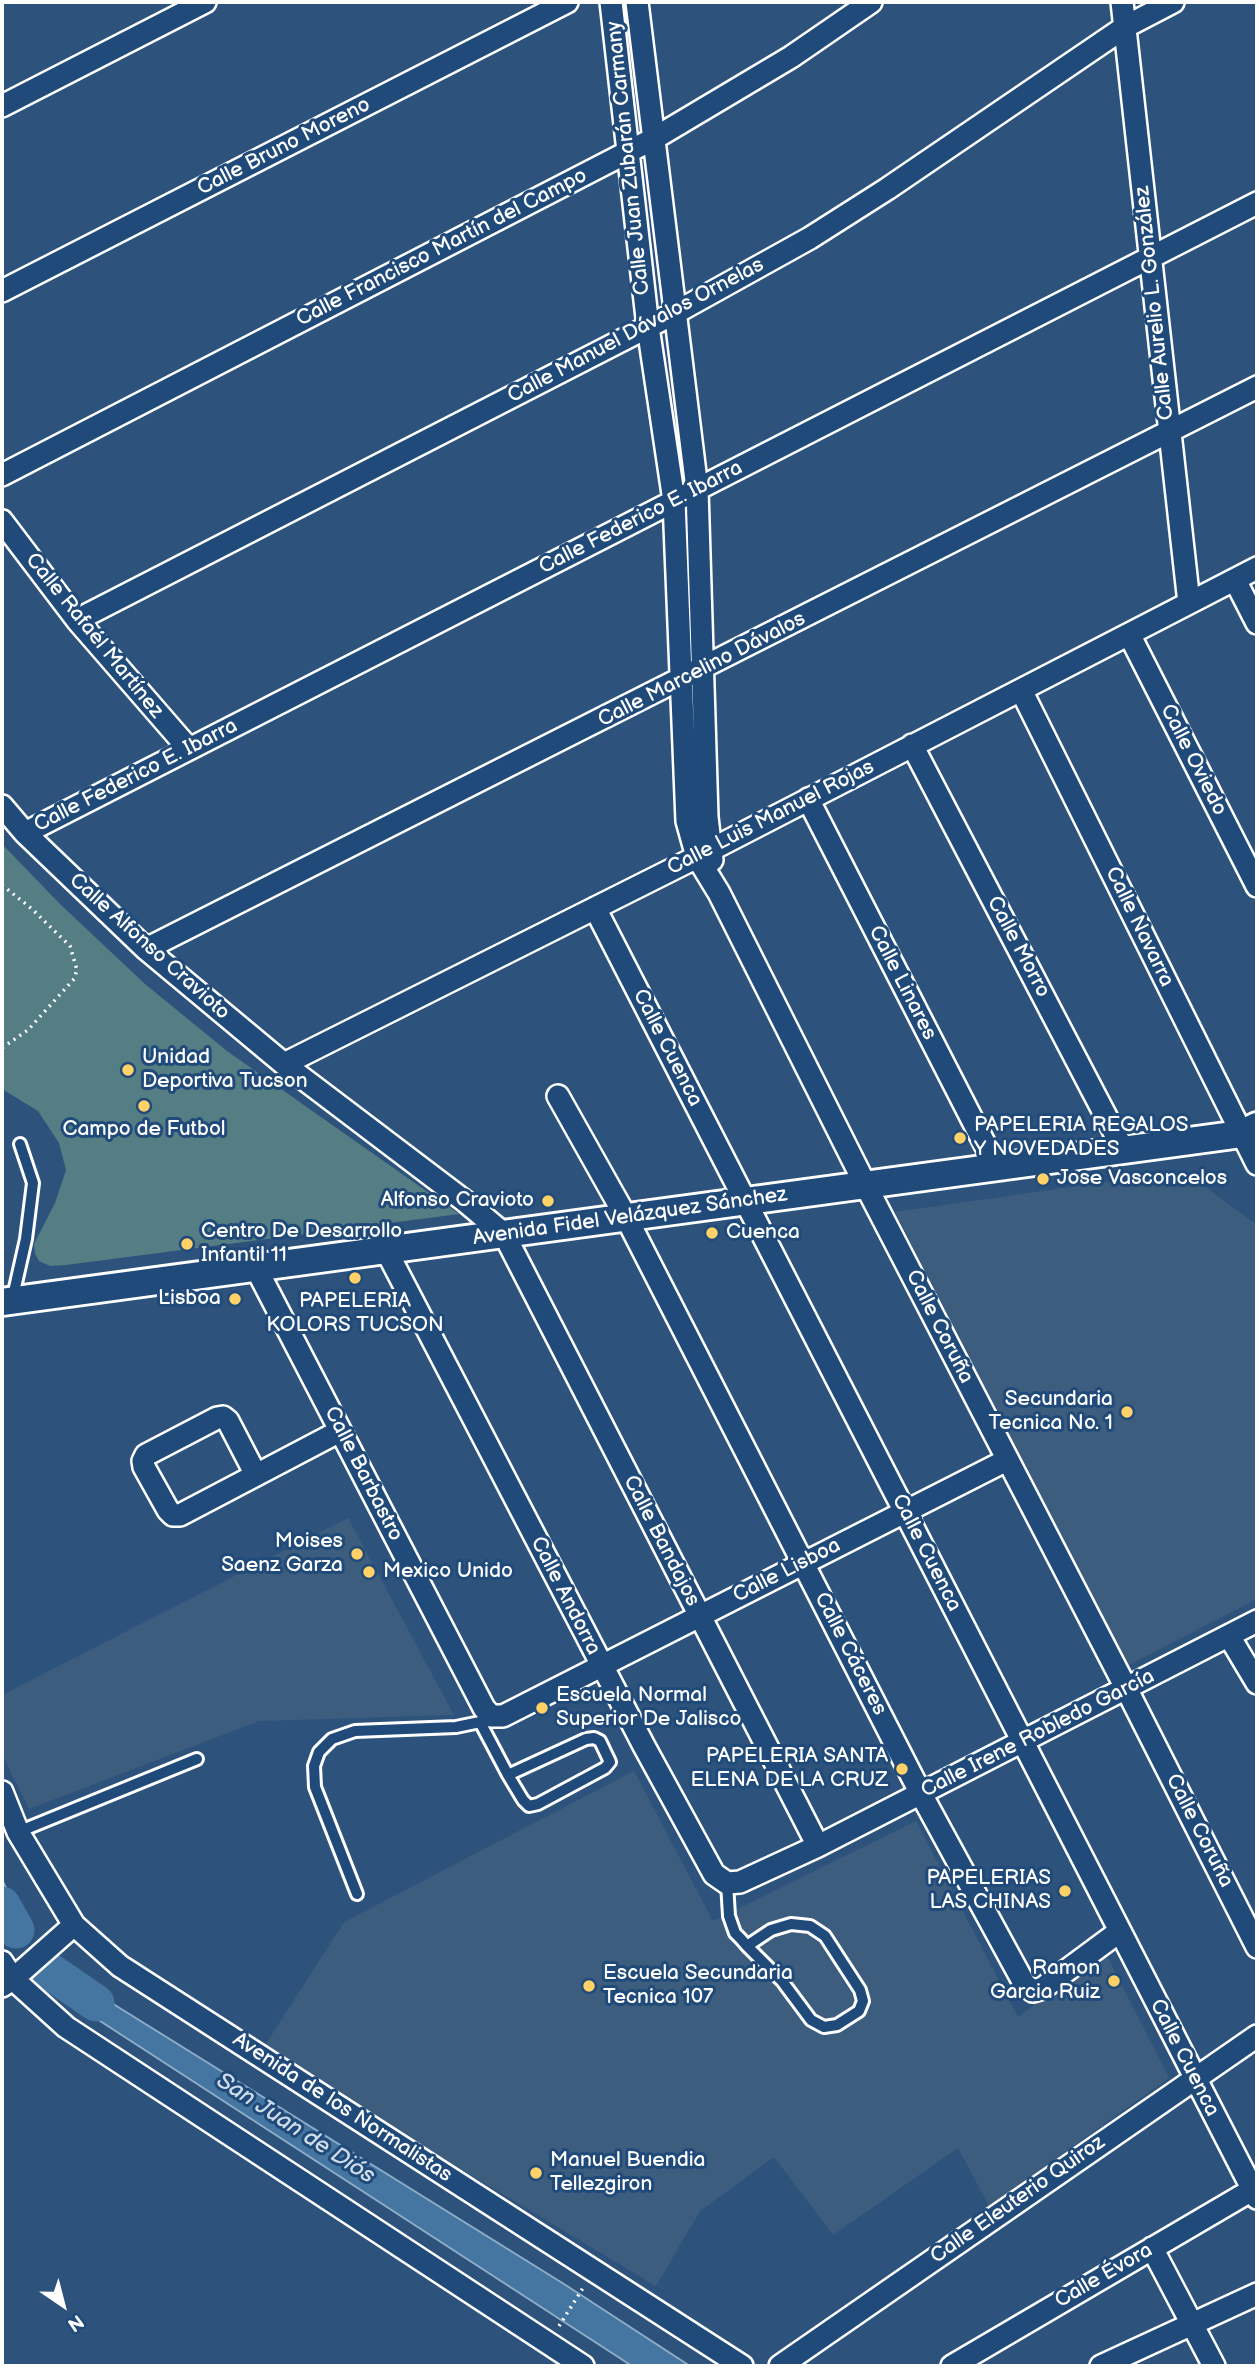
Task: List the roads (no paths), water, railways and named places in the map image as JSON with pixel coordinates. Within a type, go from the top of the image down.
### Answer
[{"type":"street","points":[[2,106],[205,2]]},
{"type":"street","name":"Calle Bruno Moreno","points":[[2,291],[567,2]]},
{"type":"street","name":"Calle Juan Zubarán Carmany","points":[[611,2],[648,327],[674,501],[687,821],[703,853]]},
{"type":"street","name":"Calle Juan Zubarán Carmany","points":[[637,2],[697,489],[707,817],[703,853]]},
{"type":"street","name":"Calle Francisco Martín del Campo","points":[[2,475],[655,138],[791,57],[871,2]]},
{"type":"street","name":"Calle Aurelio L. González","points":[[1122,2],[1189,603]]},
{"type":"street","name":"Calle Manuel Dávalos Ornelas","points":[[77,620],[675,313],[810,238],[1125,27],[1173,2]]},
{"type":"street","name":"Calle Federico E. Ibarra","points":[[25,833],[1257,203]]},
{"type":"street","name":"Calle Marcelino Dávalos","points":[[146,949],[1257,387]]},
{"type":"street","name":"Calle Rafaél Martínez","points":[[2,521],[77,620],[189,749]]},
{"type":"street","name":"Calle Luis Manuel Rojas","points":[[284,1064],[703,853],[1257,568]]},
{"type":"street","points":[[1235,580],[1257,623]]},
{"type":"street","name":"Calle Oviedo","points":[[1129,634],[1257,886]]},
{"type":"street","name":"Calle Navarra","points":[[1021,690],[1249,1130],[1257,1164]]},
{"type":"street","name":"Calle Morro","points":[[912,745],[1123,1149]]},
{"type":"street","name":"Calle Linares","points":[[808,799],[996,1166]]},
{"type":"street","name":"Calle Alfonso Cravioto","points":[[2,806],[25,833],[146,949],[284,1064],[504,1234]]},
{"type":"street","name":"Calle Coruña","points":[[703,853],[719,893],[865,1184],[1257,1947]]},
{"type":"street","name":"Calle Cuenca","points":[[595,908],[1119,1931],[1256,2191]]},
{"type":"street","name":"Calle Cáceres","points":[[558,1096],[626,1217],[921,1794],[1025,1985],[1033,1991],[1043,1988],[1119,1931]]},
{"type":"street","name":"Avenida Fidel Velázquez Sánchez","points":[[7,1301],[386,1251],[1249,1130]]},
{"type":"street","name":"Calle Bandajos","points":[[504,1234],[818,1846]]},
{"type":"street","name":"Calle Andorra","points":[[386,1251],[601,1666],[714,1874],[727,1883]]},
{"type":"street","name":"Calle Barbastro","points":[[256,1268],[484,1708],[486,1719]]},
{"type":"street","points":[[256,1475],[228,1421],[223,1417],[216,1418],[146,1455],[143,1461],[156,1489],[173,1515],[180,1515],[340,1431]]},
{"type":"street","name":"Calle Lisboa","points":[[486,1719],[503,1716],[1007,1460]]},
{"type":"street","name":"Calle Irene Robledo García","points":[[818,1846],[1257,1621]]},
{"type":"street","points":[[1229,1636],[1257,1683]]},
{"type":"street","name":"Avenida de los Normalistas","points":[[2,1792],[18,1832],[74,1925],[120,1966],[742,2366]]},
{"type":"street","points":[[727,1883],[740,1882],[818,1846]]},
{"type":"street","points":[[74,1925],[6,1976],[66,2027],[583,2366]]},
{"type":"street","name":"Calle Eleuterio Quiroz","points":[[780,2366],[1257,2036]]},
{"type":"street","name":"Calle Évora","points":[[952,2366],[1152,2248],[1256,2191]]},
{"type":"street","points":[[1152,2248],[1214,2366]]},
{"type":"street","points":[[1104,2366],[1257,2294]]},
{"type":"lane","points":[[7,1301],[26,1239],[33,1183],[20,1144]]},
{"type":"lane","points":[[357,1894],[315,1787],[314,1766],[318,1752],[332,1739],[355,1731],[456,1727],[486,1719],[508,1775],[529,1806],[538,1804],[605,1768],[610,1762],[600,1741],[594,1738],[586,1739],[508,1775]]},
{"type":"lane","points":[[18,1832],[197,1759]]},
{"type":"lane","points":[[727,1883],[729,1916],[735,1933],[747,1946],[782,1981],[811,2020],[824,2027],[837,2025],[859,2011],[863,2001],[860,1990],[825,1936],[810,1926],[792,1924],[771,1930],[747,1946]]},
{"type":"water","points":[[2,1880],[13,1902],[11,1924],[2,1921]]},
{"type":"water","points":[[54,1976],[73,1979],[564,2284],[690,2366],[632,2366],[60,1995]]},
{"type":"waterway","name":"San Juan de Diós","points":[[2,1905],[16,1930]]},
{"type":"waterway","name":"San Juan de Diós","points":[[48,1970],[96,2003]]},
{"type":"place","name":"Unidad Deportiva Tucson","points":[[128,1070]]},
{"type":"place","name":"Campo de Futbol","points":[[144,1106]]},
{"type":"place","name":"PAPELERIA REGALOS Y NOVEDADES","points":[[960,1138]]},
{"type":"place","name":"Jose Vasconcelos","points":[[1043,1179]]},
{"type":"place","name":"Alfonso Cravioto","points":[[548,1201]]},
{"type":"place","name":"Cuenca","points":[[712,1233]]},
{"type":"place","name":"Centro De Desarrollo Infantil 11","points":[[187,1244]]},
{"type":"place","name":"PAPELERIA KOLORS TUCSON","points":[[355,1278]]},
{"type":"place","name":"Lisboa","points":[[235,1299]]},
{"type":"place","name":"Secundaria Tecnica No. 1","points":[[1127,1412]]},
{"type":"place","name":"Moises Saenz Garza","points":[[357,1554]]},
{"type":"place","name":"Mexico Unido","points":[[369,1572]]},
{"type":"place","name":"Escuela Normal Superior De Jalisco","points":[[542,1708]]},
{"type":"place","name":"PAPELERIA SANTA ELENA DE LA CRUZ","points":[[902,1769]]},
{"type":"place","name":"PAPELERIAS LAS CHINAS","points":[[1065,1891]]},
{"type":"place","name":"Ramon Garcia Ruiz","points":[[1114,1981]]},
{"type":"place","name":"Escuela Secundaria Tecnica 107","points":[[589,1986]]},
{"type":"place","name":"Manuel Buendia Tellezgiron","points":[[536,2173]]}]
